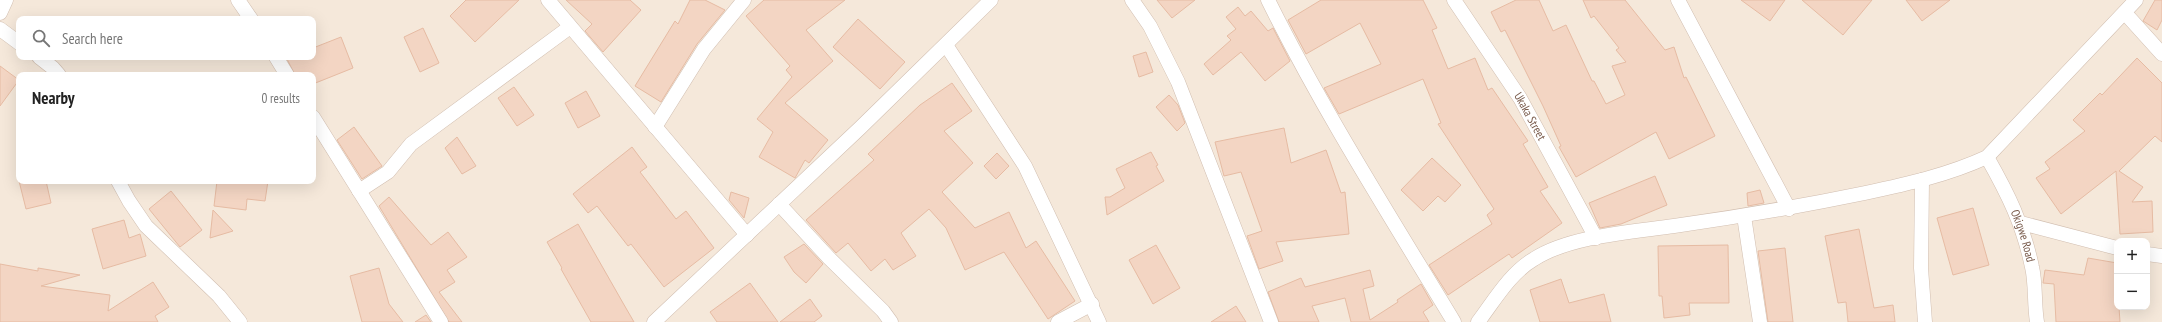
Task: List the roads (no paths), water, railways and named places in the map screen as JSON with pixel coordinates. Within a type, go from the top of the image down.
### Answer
[{"type":"street","points":[[0,13],[6,0]]},
{"type":"street","points":[[238,0],[249,16]]},
{"type":"street","points":[[548,0],[747,235]]},
{"type":"street","points":[[655,127],[704,49],[744,0]]},
{"type":"street","points":[[654,322],[992,0]]},
{"type":"street","points":[[1132,0],[1150,26],[1178,82],[1271,322]]},
{"type":"street","points":[[1268,0],[1290,44],[1378,196],[1454,322]]},
{"type":"street","name":"Ukaka Street","points":[[1454,0],[1520,98],[1596,238]]},
{"type":"street","points":[[1678,0],[1789,209]]},
{"type":"street","points":[[1478,322],[1518,271],[1533,259],[1550,251],[1596,238],[1789,209],[1922,180],[1971,164],[1987,157],[2136,0]]},
{"type":"street","points":[[2125,13],[2162,54]]},
{"type":"street","points":[[359,191],[388,172],[411,144],[570,27]]},
{"type":"street","points":[[0,29],[16,41]]},
{"type":"street","points":[[946,45],[1025,166],[1092,304],[1099,322]]},
{"type":"street","points":[[43,60],[57,72]]},
{"type":"street","points":[[278,60],[285,72]]},
{"type":"street","points":[[316,122],[441,322]]},
{"type":"street","name":"Okigwe Road","points":[[1987,157],[2009,197],[2021,223],[2033,269],[2034,300],[2037,322]]},
{"type":"street","points":[[1922,180],[1921,268],[1925,322]]},
{"type":"street","points":[[120,184],[146,226],[219,296],[240,322]]},
{"type":"street","points":[[779,204],[829,258],[883,311],[891,322]]},
{"type":"street","points":[[1744,216],[1760,322]]},
{"type":"street","points":[[2021,223],[2114,247]]},
{"type":"street","points":[[2150,254],[2162,256]]},
{"type":"street","points":[[1058,322],[1092,304]]}]
